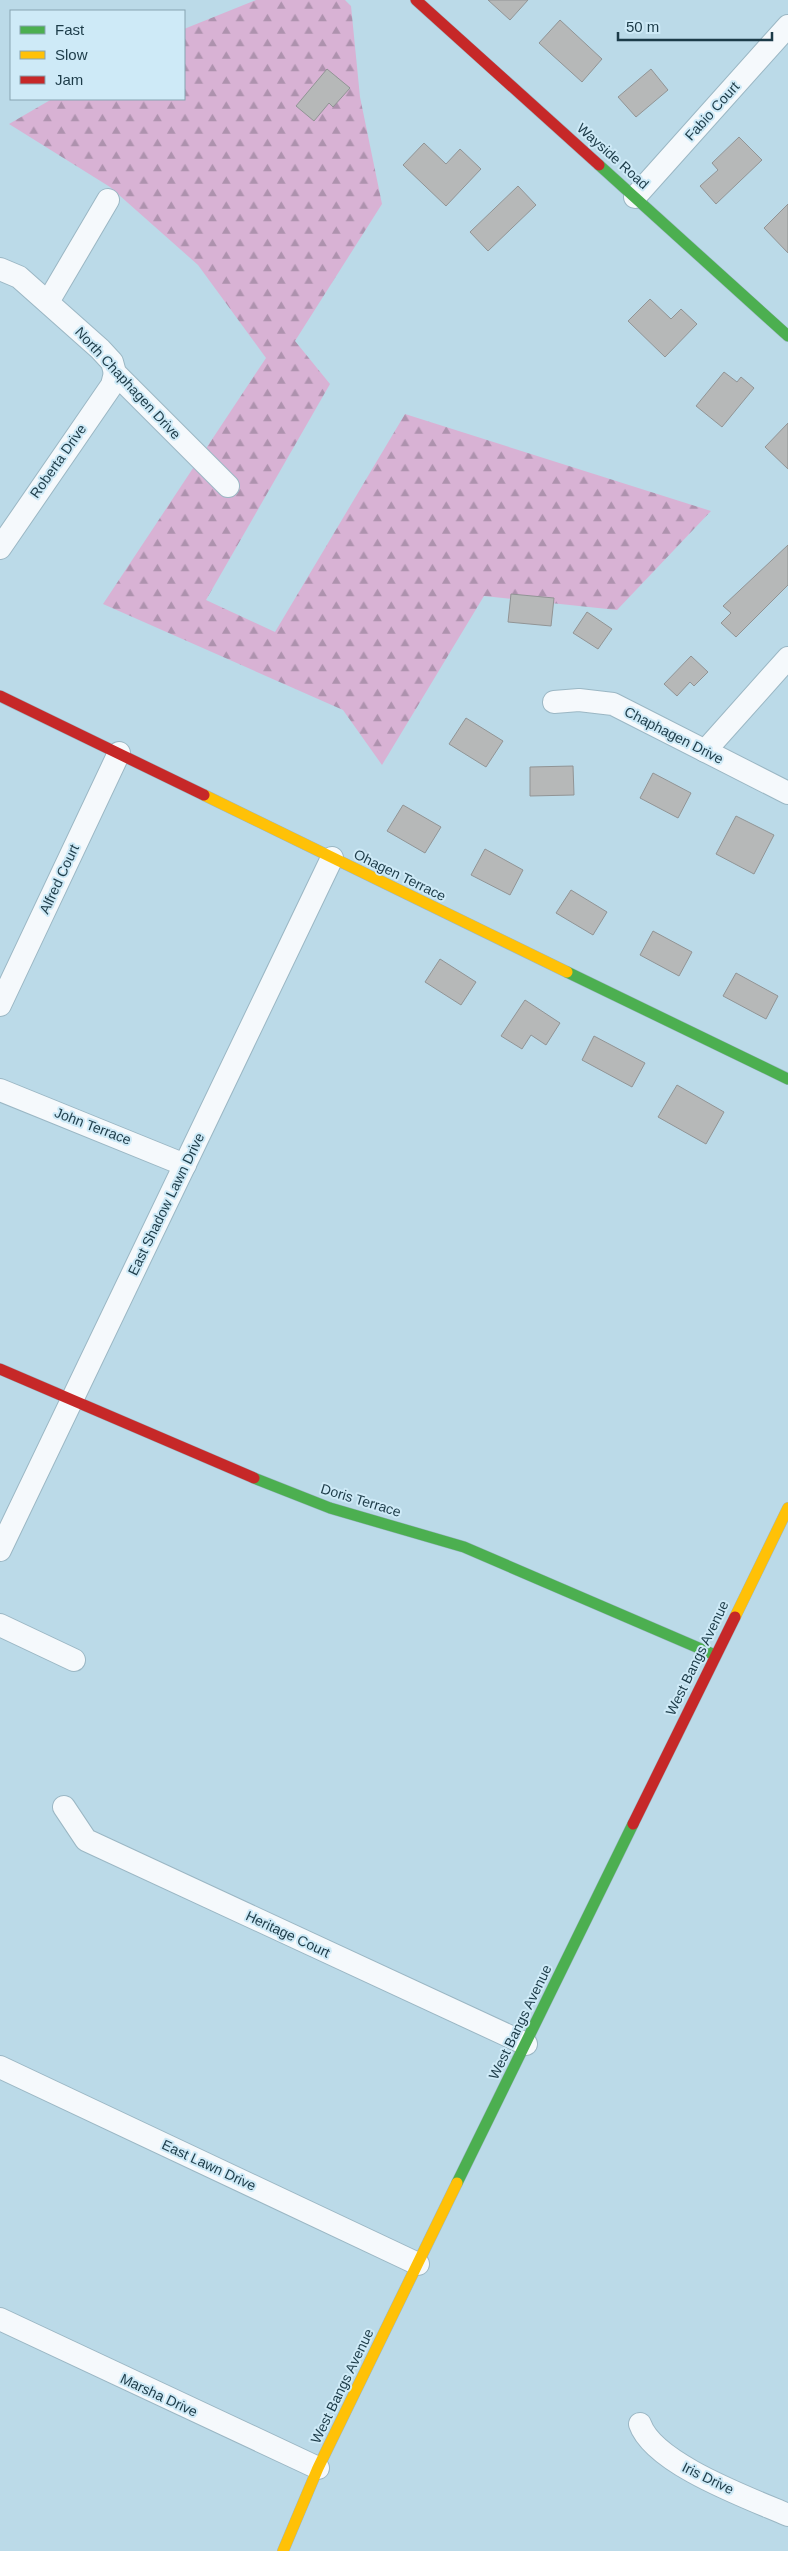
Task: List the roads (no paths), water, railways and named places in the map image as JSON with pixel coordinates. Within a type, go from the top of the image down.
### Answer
[{"type":"street","name":"Wayside Road","points":[[416,0],[788,336]]},
{"type":"street","name":"Fabio Court","points":[[635,196],[788,26]]},
{"type":"street","points":[[48,302],[108,200]]},
{"type":"street","name":"North Chaphagen Drive","points":[[0,269],[19,277],[100,349],[112,362],[114,373],[228,486]]},
{"type":"street","name":"Roberta Drive","points":[[0,548],[112,384],[114,373]]},
{"type":"street","points":[[705,751],[788,658]]},
{"type":"street","name":"Ohagen Terrace","points":[[0,696],[788,1079]]},
{"type":"street","name":"Chaphagen Drive","points":[[554,702],[579,700],[605,701],[788,793]]},
{"type":"street","name":"Alfred Court","points":[[0,1005],[119,753]]},
{"type":"street","name":"East Shadow Lawn Drive","points":[[0,1550],[332,858]]},
{"type":"street","name":"John Terrace","points":[[0,1090],[185,1164]]},
{"type":"street","name":"Doris Terrace","points":[[0,1369],[292,1494],[330,1508],[464,1547],[501,1561],[715,1655]]},
{"type":"street","name":"West Bangs Avenue","points":[[283,2551],[318,2468],[788,1508]]},
{"type":"street","points":[[0,1625],[74,1660]]},
{"type":"street","name":"Heritage Court","points":[[64,1807],[86,1840],[526,2044]]},
{"type":"street","name":"East Lawn Drive","points":[[0,2067],[418,2264]]},
{"type":"street","name":"Marsha Drive","points":[[0,2319],[318,2468]]},
{"type":"street","name":"Iris Drive","points":[[640,2424],[644,2435],[682,2467],[788,2515]]}]
